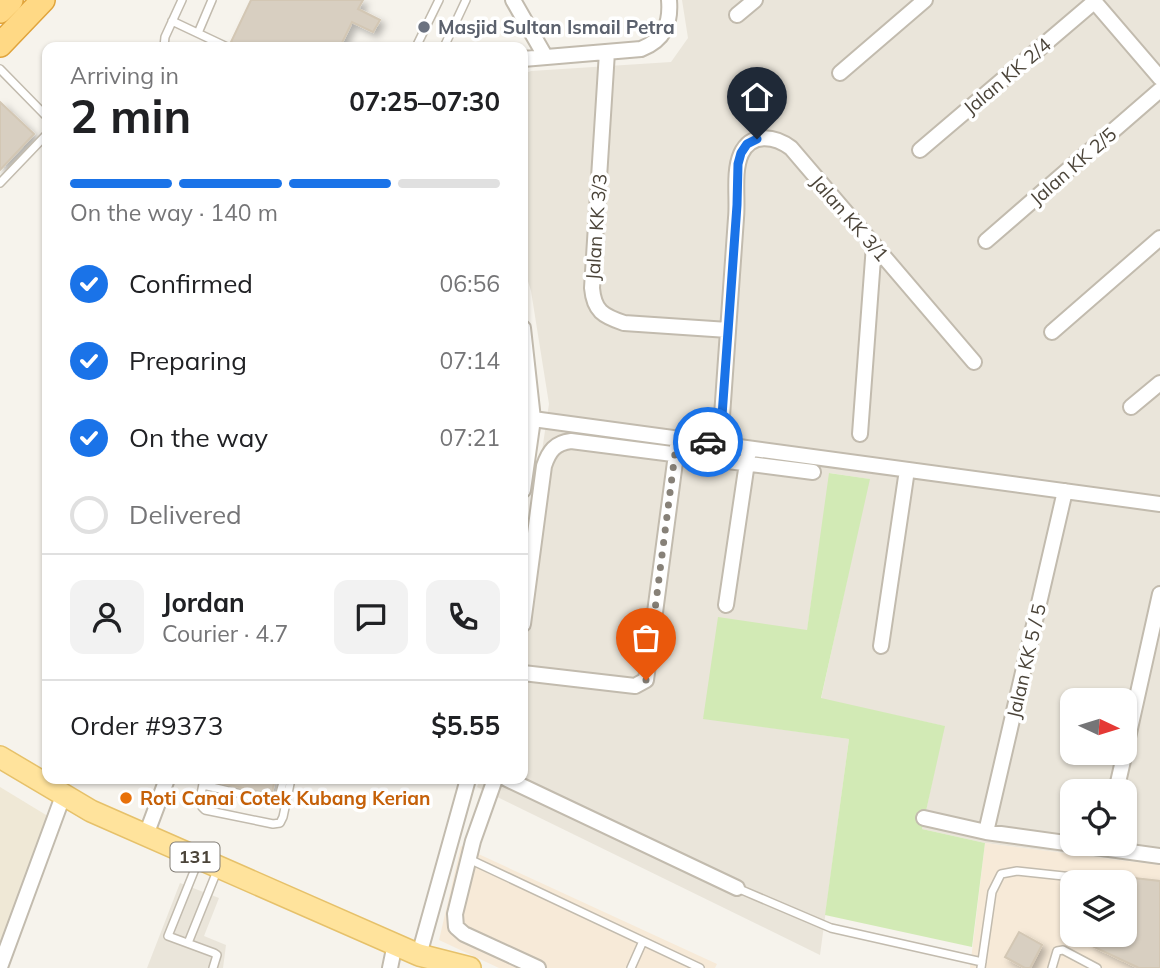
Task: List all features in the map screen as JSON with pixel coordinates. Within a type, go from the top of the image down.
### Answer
[{"type":"highway","points":[[0,11],[11,0]]},
{"type":"highway","points":[[0,45],[43,0]]},
{"type":"main road","name":"131","points":[[0,757],[42,783]]},
{"type":"main road","name":"131","points":[[44,784],[91,811],[419,955],[470,968]]},
{"type":"main road","name":"131","points":[[419,955],[437,968]]},
{"type":"street","points":[[513,0],[545,56]]},
{"type":"street","points":[[528,58],[641,49],[655,43],[665,32],[670,17],[669,0]]},
{"type":"street","points":[[737,15],[755,0]]},
{"type":"street","points":[[840,73],[925,0]]},
{"type":"street","points":[[1094,1],[1160,78]]},
{"type":"street","name":"Jalan KK 2/4","points":[[920,150],[1094,1]]},
{"type":"street","name":"Jalan KK 3/3","points":[[607,52],[593,301],[600,311],[624,323],[728,330]]},
{"type":"street","name":"Jalan KK 2/5","points":[[986,241],[1160,90]]},
{"type":"street","name":"Jalan KK 3/1","points":[[720,444],[738,164],[747,144],[757,139],[781,141],[790,148],[974,362]]},
{"type":"street","points":[[1052,332],[1160,238]]},
{"type":"street","points":[[860,434],[874,245]]},
{"type":"street","points":[[528,376],[533,424],[528,457]]},
{"type":"street","points":[[1131,407],[1160,383]]},
{"type":"street","points":[[533,424],[677,438],[1160,504]]},
{"type":"street","points":[[533,424],[553,448]]},
{"type":"street","points":[[528,674],[635,686],[646,680],[677,438]]},
{"type":"street","points":[[528,586],[544,466],[553,448],[562,442],[813,472]]},
{"type":"street","points":[[726,605],[749,448]]},
{"type":"street","points":[[881,646],[907,470]]},
{"type":"street","name":"Jalan KK 5 / 5","points":[[986,832],[1065,491]]},
{"type":"street","points":[[1138,693],[1160,594]]},
{"type":"street","points":[[146,835],[165,784]]},
{"type":"street","points":[[419,955],[467,784]]},
{"type":"street","points":[[493,784],[473,841],[455,914],[456,927],[464,934],[538,968]]},
{"type":"street","points":[[519,784],[737,888]]},
{"type":"street","points":[[0,967],[63,796]]},
{"type":"street","points":[[925,818],[986,832],[1060,841]]},
{"type":"street","points":[[1137,852],[1160,856]]},
{"type":"street","points":[[390,968],[395,944]]},
{"type":"lane","points":[[164,42],[181,0]]},
{"type":"lane","points":[[198,33],[212,0]]},
{"type":"lane","points":[[418,42],[439,0]]},
{"type":"lane","points":[[446,42],[466,0]]},
{"type":"lane","points":[[172,21],[217,42]]},
{"type":"lane","points":[[0,69],[42,112]]},
{"type":"lane","points":[[0,183],[42,139]]},
{"type":"lane","points":[[204,784],[200,804],[205,810],[276,824],[283,817],[290,784]]},
{"type":"lane","points":[[211,784],[271,801],[279,797],[283,784]]},
{"type":"lane","points":[[469,859],[700,968]]},
{"type":"lane","points":[[209,863],[168,936],[217,955],[213,968]]},
{"type":"lane","points":[[188,943],[209,863]]},
{"type":"lane","points":[[737,888],[831,928],[981,965],[992,892],[1001,874],[1017,871],[1060,876]]},
{"type":"lane","points":[[631,968],[643,941]]},
{"type":"lane","points":[[1052,968],[1057,951],[1063,950],[1097,968]]},
{"type":"shaded area","points":[[682,0],[1160,0],[1160,865],[1088,856],[1137,856],[1137,779],[1060,779],[1060,852],[985,843],[922,829],[944,726],[821,699],[869,479],[830,473],[807,631],[703,718],[849,739],[820,955],[477,787],[478,784],[528,784],[528,545],[549,404],[528,281],[528,72],[671,62],[688,38]]},
{"type":"shaded area","points":[[0,787],[51,818],[0,955]]},
{"type":"shaded area","points":[[985,843],[1060,852],[1060,856],[1088,856],[1160,865],[1160,968],[970,968]]},
{"type":"shaded area","points":[[461,846],[717,964],[715,968],[499,968],[439,940]]},
{"type":"shaded area","points":[[180,883],[219,898],[204,936],[226,945],[223,968],[147,968]]},
{"type":"green space","points":[[829,473],[870,479],[821,698],[945,726],[922,829],[985,843],[972,947],[825,915],[849,739],[703,719],[718,617],[807,630]]},
{"type":"building","points":[[251,0],[363,0],[358,9],[380,20],[373,32],[352,22],[342,42],[231,42]]},
{"type":"building","points":[[0,102],[34,134],[0,170]]},
{"type":"building","points":[[225,784],[274,784],[272,793]]},
{"type":"building","points":[[1137,878],[1160,881],[1160,968],[1139,968],[1094,947],[1137,947]]},
{"type":"building","points":[[1019,932],[1042,945],[1030,968],[1005,957]]},
{"type":"way so far","points":[[646,680],[677,438],[708,442]]},
{"type":"place","name":"Masjid Sultan Ismail Petra","points":[[424,27]]},
{"type":"place","name":"Roti Canai Cotek Kubang Kerian","points":[[126,798]]},
{"type":"route","points":[[708,442],[720,444],[738,164],[747,144],[757,139]]}]
